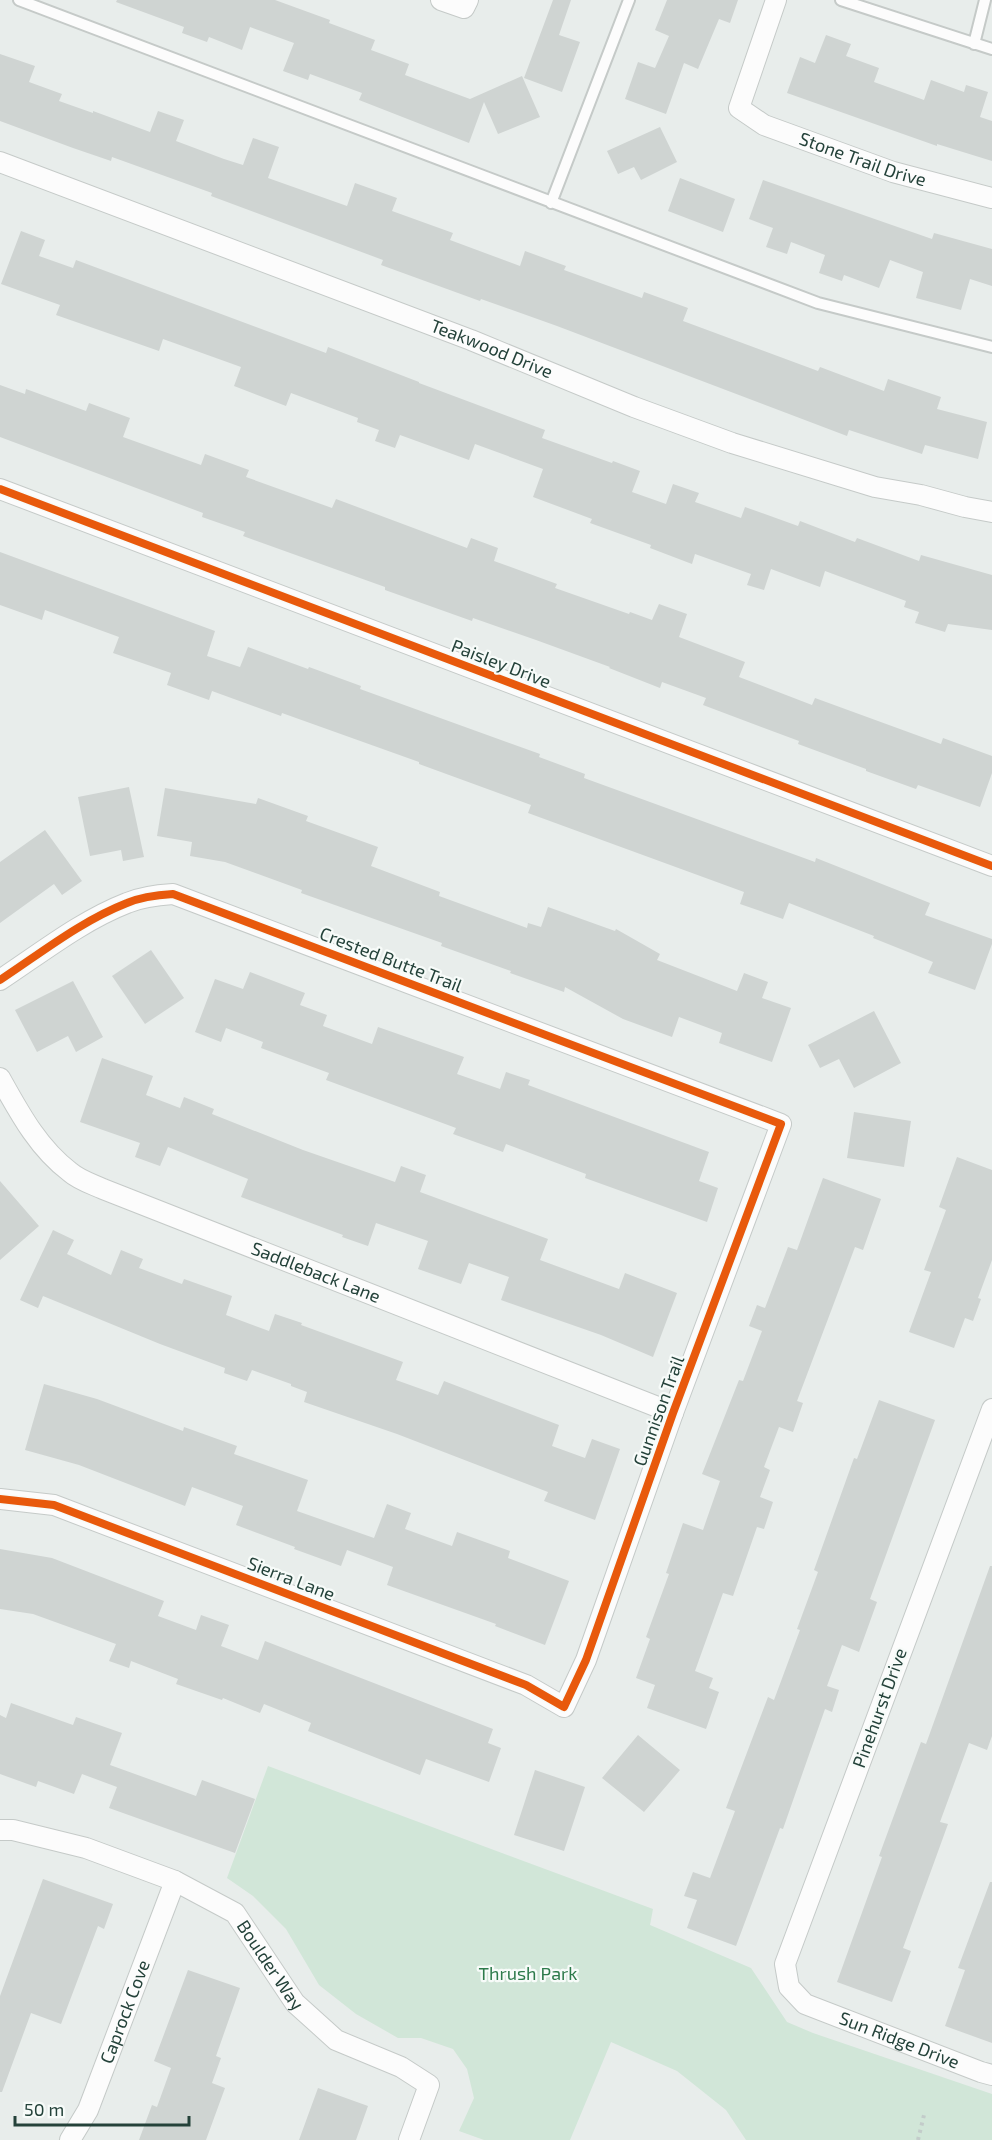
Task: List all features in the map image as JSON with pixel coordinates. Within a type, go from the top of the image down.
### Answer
[{"type":"street","points":[[441,0],[466,4]]},
{"type":"street","name":"Stone Trail Drive","points":[[776,0],[739,108],[764,125],[893,172],[992,198]]},
{"type":"street","name":"Teakwood Drive","points":[[0,162],[471,340],[634,407],[732,443],[875,487],[992,512]]},
{"type":"street","name":"Paisley Drive","points":[[0,489],[992,866]]},
{"type":"street","name":"Crested Butte Trail","points":[[0,980],[90,921],[128,902],[173,894],[781,1124]]},
{"type":"street","name":"Saddleback Lane","points":[[0,1078],[26,1124],[50,1154],[79,1178],[673,1413]]},
{"type":"street","name":"Gunnison Trail","points":[[564,1707],[586,1660],[673,1413],[781,1124]]},
{"type":"street","name":"Pinehurst Drive","points":[[805,2004],[789,1987],[785,1964],[992,1409]]},
{"type":"street","name":"Sierra Lane","points":[[0,1499],[54,1505],[526,1685],[564,1707]]},
{"type":"street","name":"Boulder Way","points":[[0,1830],[13,1830],[86,1848],[175,1881],[235,1913],[295,2003],[336,2040],[401,2067],[429,2085],[409,2140]]},
{"type":"street","name":"Caprock Cove","points":[[70,2140],[88,2110],[175,1881]]},
{"type":"street","name":"Sun Ridge Drive","points":[[805,2004],[981,2073],[992,2075]]},
{"type":"lane","points":[[19,0],[818,303],[992,347]]},
{"type":"lane","points":[[551,203],[629,0]]},
{"type":"lane","points":[[841,0],[992,49]]},
{"type":"lane","points":[[974,44],[985,0]]},
{"type":"path","points":[[918,2140],[924,2115]]},
{"type":"green space","name":"Thrush Park","points":[[268,1766],[653,1909],[650,1925],[751,1968],[787,2022],[992,2094],[992,2140],[746,2140],[726,2110],[677,2071],[611,2042],[570,2140],[484,2140],[459,2131],[474,2098],[467,2069],[453,2049],[421,2038],[398,2038],[356,2014],[319,1985],[286,1929],[253,1896],[227,1878]]},
{"type":"building","points":[[117,0],[275,0],[330,20],[329,23],[375,40],[371,50],[409,64],[405,75],[470,99],[522,76],[540,117],[498,134],[484,102],[469,143],[359,100],[362,93],[310,74],[308,80],[283,71],[294,43],[250,27],[242,50],[209,37],[207,42],[182,33],[184,27],[116,2]]},
{"type":"building","points":[[553,0],[571,0],[559,35],[580,42],[562,92],[524,78]]},
{"type":"building","points":[[667,0],[738,0],[730,23],[719,19],[698,69],[684,63],[666,114],[625,99],[638,62],[655,68],[669,36],[655,30]]},
{"type":"building","points":[[826,35],[851,44],[846,56],[879,68],[874,82],[924,100],[931,80],[964,92],[966,85],[988,92],[980,117],[992,121],[992,161],[937,144],[937,146],[787,93],[800,57],[815,63]]},
{"type":"building","points":[[0,54],[35,66],[29,82],[62,94],[59,101],[150,132],[158,111],[184,120],[176,141],[224,159],[243,165],[253,138],[279,147],[268,178],[347,206],[355,183],[397,198],[392,211],[453,233],[450,240],[520,266],[525,251],[566,266],[564,270],[642,298],[644,292],[688,308],[683,321],[818,371],[820,367],[884,391],[888,379],[941,397],[937,409],[987,422],[978,459],[925,445],[922,454],[849,430],[847,436],[557,326],[381,265],[383,260],[211,196],[212,193],[112,157],[111,161],[0,121]]},
{"type":"building","points":[[660,127],[677,162],[641,180],[634,167],[618,174],[607,151]]},
{"type":"building","points":[[680,178],[735,199],[723,232],[668,211]]},
{"type":"building","points":[[763,180],[932,239],[934,233],[992,249],[992,286],[970,279],[961,310],[916,298],[923,272],[890,260],[879,288],[844,275],[842,281],[819,273],[825,255],[791,242],[787,254],[766,247],[773,228],[749,219]]},
{"type":"building","points":[[21,231],[45,240],[39,256],[73,268],[76,260],[326,353],[328,347],[545,430],[542,438],[640,471],[632,492],[666,504],[673,484],[699,493],[695,502],[741,518],[745,507],[798,526],[800,521],[855,542],[857,538],[919,561],[921,555],[992,575],[992,630],[948,624],[945,632],[915,623],[919,612],[904,607],[906,601],[825,571],[820,587],[771,569],[764,590],[747,585],[751,574],[695,554],[692,564],[650,548],[651,545],[590,523],[592,519],[533,497],[543,469],[475,444],[469,460],[400,435],[395,448],[375,441],[379,430],[357,422],[358,418],[291,393],[286,406],[234,386],[241,367],[163,339],[159,351],[56,315],[60,305],[1,284]]},
{"type":"building","points":[[0,385],[25,394],[26,389],[86,411],[89,403],[130,418],[123,437],[201,465],[205,454],[249,470],[246,477],[332,508],[336,499],[467,548],[471,538],[498,548],[494,561],[557,584],[555,588],[629,614],[630,612],[652,620],[659,604],[687,614],[679,637],[745,662],[739,677],[812,705],[815,698],[941,744],[943,738],[992,756],[992,773],[980,807],[918,785],[916,789],[798,744],[799,741],[703,705],[706,698],[662,682],[660,688],[536,640],[473,618],[472,621],[385,590],[385,587],[243,536],[245,532],[202,517],[203,513],[0,437]]},
{"type":"building","points":[[0,552],[215,631],[207,656],[240,667],[248,647],[308,669],[309,667],[361,686],[360,689],[540,754],[539,757],[585,774],[584,778],[815,862],[816,858],[930,903],[925,915],[992,939],[975,990],[928,973],[933,962],[873,938],[874,936],[789,903],[783,919],[740,904],[744,892],[528,813],[531,805],[419,764],[419,762],[282,713],[281,716],[212,691],[209,700],[167,685],[171,673],[113,653],[119,637],[45,610],[42,620],[0,605]]},
{"type":"building","points":[[129,787],[144,857],[123,861],[121,850],[90,856],[78,797]]},
{"type":"building","points":[[165,788],[256,804],[258,798],[308,816],[306,821],[378,847],[371,866],[440,892],[439,896],[527,928],[528,923],[541,927],[548,907],[615,931],[616,929],[660,954],[657,960],[737,991],[744,973],[768,982],[762,998],[791,1008],[772,1062],[719,1043],[722,1033],[679,1017],[672,1037],[623,1019],[565,987],[564,992],[510,973],[511,971],[441,946],[442,943],[301,893],[302,890],[225,862],[190,856],[192,842],[157,836]]},
{"type":"building","points":[[45,830],[82,881],[62,895],[54,884],[0,923],[0,862]]},
{"type":"building","points":[[151,950],[184,998],[145,1024],[112,976]]},
{"type":"building","points":[[250,972],[305,993],[300,1005],[327,1015],[323,1026],[372,1044],[378,1027],[464,1057],[457,1074],[500,1089],[506,1072],[530,1080],[528,1085],[709,1152],[699,1181],[718,1188],[707,1222],[585,1178],[586,1174],[506,1144],[503,1152],[453,1134],[456,1128],[326,1080],[329,1073],[261,1048],[263,1042],[226,1028],[221,1042],[195,1032],[215,979],[243,989]]},
{"type":"building","points":[[73,981],[103,1037],[76,1052],[68,1036],[37,1052],[15,1010]]},
{"type":"building","points":[[874,1011],[901,1063],[854,1088],[839,1059],[820,1068],[808,1045]]},
{"type":"building","points":[[102,1058],[153,1076],[146,1095],[180,1108],[184,1097],[214,1109],[212,1114],[303,1150],[395,1182],[401,1166],[426,1175],[420,1192],[548,1239],[540,1260],[619,1289],[625,1273],[677,1293],[653,1357],[601,1335],[501,1300],[509,1277],[469,1263],[461,1284],[418,1269],[428,1241],[376,1223],[368,1246],[241,1197],[248,1179],[168,1147],[160,1166],[135,1157],[140,1143],[80,1122]]},
{"type":"building","points":[[854,1112],[911,1121],[904,1167],[847,1158]]},
{"type":"building","points":[[957,1157],[992,1170],[992,1260],[978,1298],[981,1299],[973,1321],[965,1318],[954,1348],[909,1332],[931,1272],[924,1270],[946,1210],[939,1207]]},
{"type":"building","points":[[823,1178],[881,1199],[863,1250],[855,1247],[797,1401],[803,1403],[793,1432],[779,1427],[764,1467],[770,1470],[760,1497],[773,1502],[764,1529],[757,1527],[733,1596],[723,1593],[695,1671],[713,1678],[709,1688],[719,1692],[706,1729],[647,1708],[655,1685],[636,1678],[650,1639],[646,1637],[669,1574],[666,1573],[683,1523],[703,1530],[720,1481],[702,1474],[739,1380],[743,1381],[762,1331],[749,1326],[757,1305],[765,1308],[788,1247],[797,1250]]},
{"type":"building","points":[[0,1181],[39,1226],[0,1260]]},
{"type":"building","points":[[53,1230],[74,1240],[67,1254],[111,1275],[121,1250],[143,1259],[139,1268],[182,1284],[184,1279],[232,1296],[226,1315],[269,1331],[275,1314],[403,1362],[396,1380],[438,1395],[444,1381],[559,1425],[552,1446],[585,1458],[592,1439],[620,1449],[595,1520],[544,1501],[548,1492],[397,1434],[304,1402],[307,1392],[291,1384],[252,1370],[247,1381],[224,1373],[225,1368],[43,1296],[38,1308],[20,1300]]},
{"type":"building","points":[[44,1384],[97,1399],[183,1431],[184,1427],[237,1446],[234,1454],[308,1480],[297,1511],[374,1538],[387,1504],[411,1513],[405,1529],[452,1546],[457,1532],[510,1551],[508,1558],[569,1581],[545,1645],[495,1626],[496,1624],[387,1585],[393,1567],[347,1550],[341,1566],[236,1525],[243,1506],[192,1487],[185,1506],[79,1465],[25,1450]]},
{"type":"building","points":[[879,1400],[935,1420],[870,1599],[877,1602],[859,1652],[842,1645],[827,1686],[839,1690],[832,1712],[825,1709],[783,1829],[780,1828],[736,1946],[687,1928],[697,1900],[684,1896],[693,1872],[710,1878],[735,1811],[726,1808],[768,1697],[774,1700],[800,1630],[797,1629],[818,1572],[814,1570],[854,1458],[857,1459]]},
{"type":"building","points":[[0,1549],[52,1558],[164,1601],[158,1616],[196,1630],[201,1615],[229,1625],[221,1646],[258,1660],[265,1641],[493,1729],[488,1743],[501,1748],[489,1782],[426,1759],[420,1775],[308,1731],[311,1723],[264,1704],[260,1713],[223,1698],[222,1700],[176,1684],[178,1679],[131,1661],[129,1668],[109,1661],[116,1644],[33,1614],[0,1609]]},
{"type":"building","points":[[990,1566],[992,1566],[992,1736],[987,1750],[969,1743],[940,1822],[948,1824],[903,1948],[911,1951],[892,2002],[837,1982],[882,1857],[879,1856],[921,1742],[926,1744]]},
{"type":"building","points":[[11,1703],[73,1725],[76,1717],[122,1733],[110,1765],[196,1796],[202,1780],[255,1799],[235,1853],[109,1808],[117,1787],[82,1774],[74,1794],[38,1781],[36,1787],[0,1774],[0,1715],[6,1718]]},
{"type":"building","points":[[638,1735],[680,1770],[644,1812],[602,1778]]},
{"type":"building","points":[[535,1770],[585,1787],[564,1851],[514,1835]]},
{"type":"building","points":[[43,1879],[113,1904],[104,1929],[98,1926],[61,2024],[31,2013],[2,2092],[0,2092],[0,1996]]},
{"type":"building","points":[[990,1882],[992,1882],[992,2043],[945,2026],[965,1970],[958,1968]]},
{"type":"building","points":[[188,1970],[240,1988],[216,2056],[221,2058],[212,2083],[225,2088],[206,2140],[139,2140],[152,2105],[157,2107],[171,2068],[154,2061]]},
{"type":"building","points":[[318,2088],[368,2106],[356,2140],[299,2140]]},
{"type":"cycle path","points":[[0,489],[992,866]]},
{"type":"cycle path","points":[[0,980],[62,938],[110,910],[138,899],[173,894],[781,1124],[673,1413],[586,1660],[564,1707],[526,1685],[54,1505],[0,1499]]}]
